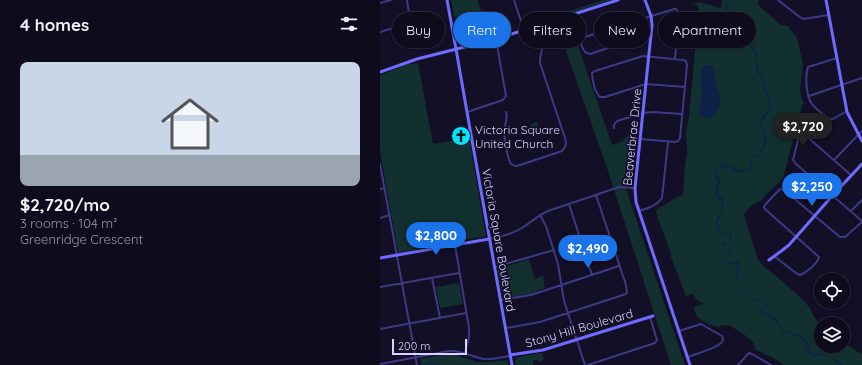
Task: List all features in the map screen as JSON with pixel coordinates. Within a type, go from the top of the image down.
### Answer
[{"type":"street","points":[[380,3],[391,0]]},
{"type":"street","points":[[380,32],[409,23],[410,18],[407,0]]},
{"type":"street","name":"Victoria Square Boulevard","points":[[447,0],[512,365]]},
{"type":"street","points":[[514,0],[519,15]]},
{"type":"street","points":[[580,12],[618,0]]},
{"type":"street","name":"Beaverbrae Drive","points":[[645,0],[651,16],[652,25],[635,188],[636,202],[690,365]]},
{"type":"street","points":[[778,0],[804,19],[828,15]]},
{"type":"street","points":[[826,0],[847,111],[862,141]]},
{"type":"street","points":[[651,34],[590,54],[583,51],[581,43],[585,37],[674,9],[678,10],[679,12],[675,59]]},
{"type":"street","points":[[380,72],[417,59],[460,48]]},
{"type":"street","points":[[467,112],[504,99],[506,96],[498,48]]},
{"type":"street","points":[[506,112],[507,119],[504,133],[510,163],[517,166],[564,149],[566,144],[565,138],[540,63],[542,48]]},
{"type":"street","points":[[640,139],[677,142],[680,138],[685,87],[687,62],[685,60],[640,56],[595,70],[592,73],[597,94],[600,97],[605,97],[646,84],[685,87]]},
{"type":"street","points":[[837,58],[810,66],[808,68],[807,90],[812,104],[829,119],[833,119],[847,111]]},
{"type":"street","points":[[809,96],[862,78]]},
{"type":"street","points":[[614,128],[617,121],[643,113],[653,112],[682,114]]},
{"type":"street","points":[[834,160],[862,131]]},
{"type":"street","points":[[774,256],[798,275],[805,273],[818,261],[819,257],[766,211],[764,205],[779,190],[783,189],[841,238],[850,234],[862,222],[793,160],[799,136],[802,134],[805,135],[851,175]]},
{"type":"street","points":[[639,212],[661,201],[668,141]]},
{"type":"street","points":[[380,164],[417,365]]},
{"type":"street","points":[[769,260],[789,245],[814,215],[862,164]]},
{"type":"street","points":[[380,258],[506,235],[548,211],[619,187],[635,188]]},
{"type":"street","points":[[380,189],[385,188]]},
{"type":"street","points":[[506,328],[540,322],[626,294],[627,290],[620,266],[596,195]]},
{"type":"street","points":[[850,211],[862,200]]},
{"type":"street","points":[[569,204],[592,275]]},
{"type":"street","points":[[380,218],[390,215]]},
{"type":"street","points":[[540,215],[546,226],[554,250],[558,264],[564,301],[586,365],[655,343],[657,336],[651,316]]},
{"type":"street","points":[[455,245],[469,328],[469,337],[465,353]]},
{"type":"street","points":[[495,267],[554,250]]},
{"type":"street","points":[[501,300],[531,295],[620,266]]},
{"type":"street","points":[[380,287],[459,273]]},
{"type":"street","points":[[432,278],[440,318]]},
{"type":"street","points":[[380,329],[466,313]]},
{"type":"street","name":"Stony Hill Boulevard","points":[[510,356],[543,350],[651,316]]},
{"type":"street","points":[[679,331],[701,324],[722,336],[724,339],[723,342],[716,346],[688,358]]},
{"type":"street","points":[[380,364],[449,351],[458,351],[487,359],[510,356]]},
{"type":"street","points":[[738,365],[749,353],[771,365]]},
{"type":"green space","points":[[451,0],[477,0],[482,12],[453,12]]},
{"type":"green space","points":[[603,0],[611,0],[574,12],[563,12]]},
{"type":"green space","points":[[722,0],[759,0],[758,5],[781,25],[788,26],[797,38],[803,64],[800,89],[804,103],[783,178],[762,200],[749,208],[744,215],[758,260],[800,297],[810,308],[814,317],[814,353],[850,353],[850,347],[862,354],[862,365],[784,365],[772,357],[756,350],[753,342],[741,332],[730,326],[725,325],[718,327],[710,325],[698,318],[694,309],[695,307],[704,303],[697,300],[693,294],[686,296],[671,257],[671,253],[656,210],[677,197],[682,196],[683,194],[687,154],[686,134],[695,48],[756,48],[756,12],[699,12],[697,5],[692,4],[700,2],[721,8]]},
{"type":"green space","points":[[565,48],[579,48],[612,145],[623,141],[630,131],[637,129],[632,183],[624,183],[685,365],[671,365],[606,165]]},
{"type":"green space","points":[[418,63],[433,144],[469,138],[486,236],[398,253],[380,151],[380,75],[405,65]]},
{"type":"green space","points":[[536,122],[540,133],[539,135],[535,136],[530,125]]},
{"type":"green space","points":[[529,259],[535,279],[543,276],[545,288],[530,294],[506,298],[503,297],[497,270]]},
{"type":"green space","points":[[459,283],[463,304],[440,308],[436,287]]},
{"type":"green space","points":[[540,353],[544,359],[543,361],[540,362],[534,360],[533,365],[516,365],[515,360],[518,357]]},
{"type":"green space","points":[[454,354],[477,362],[506,360],[508,361],[508,365],[421,365],[420,359]]},
{"type":"water","points":[[727,0],[729,0],[726,12],[725,12],[724,8],[727,4]]},
{"type":"water","points":[[752,48],[754,48],[757,54],[756,58],[759,71],[765,83],[766,92],[768,93],[771,102],[769,112],[762,121],[762,126],[767,140],[760,156],[750,158],[753,163],[751,168],[748,170],[740,173],[732,171],[729,166],[720,168],[716,172],[720,181],[718,191],[719,196],[721,196],[722,199],[723,211],[721,207],[721,200],[719,200],[716,194],[717,180],[715,170],[722,165],[729,165],[738,170],[748,169],[752,163],[749,158],[759,155],[764,141],[764,135],[760,122],[769,110],[769,101],[764,90],[762,79],[757,71],[755,55]]},
{"type":"water","points":[[704,66],[712,66],[713,68],[720,99],[716,114],[711,118],[705,118],[700,115],[699,112],[702,95],[701,73]]},
{"type":"water","points":[[723,211],[718,220],[718,224],[720,230],[725,236],[723,236],[716,224],[718,216]]},
{"type":"water","points":[[728,231],[731,232],[731,235],[728,233],[725,236]]},
{"type":"water","points":[[731,235],[731,239],[729,242],[725,244],[724,247],[726,249],[731,249],[731,255],[727,258],[730,255],[729,250],[726,250],[722,246],[724,242],[728,242]]},
{"type":"water","points":[[737,259],[739,265],[739,286],[747,295],[759,300],[764,296],[768,299],[769,303],[767,307],[762,309],[772,317],[774,316],[783,330],[784,329],[787,332],[800,335],[808,342],[810,352],[813,354],[815,355],[821,353],[833,358],[843,365],[840,365],[821,354],[815,356],[809,353],[806,351],[809,349],[804,339],[802,340],[797,336],[781,330],[775,320],[762,313],[761,308],[767,306],[767,299],[765,297],[763,299],[756,301],[747,296],[738,286],[735,273],[737,271],[737,264],[730,264],[727,260],[734,262]]},
{"type":"waterway","points":[[421,365],[431,363],[440,365]]},
{"type":"place","name":"Victoria Square United Church","points":[[461,136]]}]
